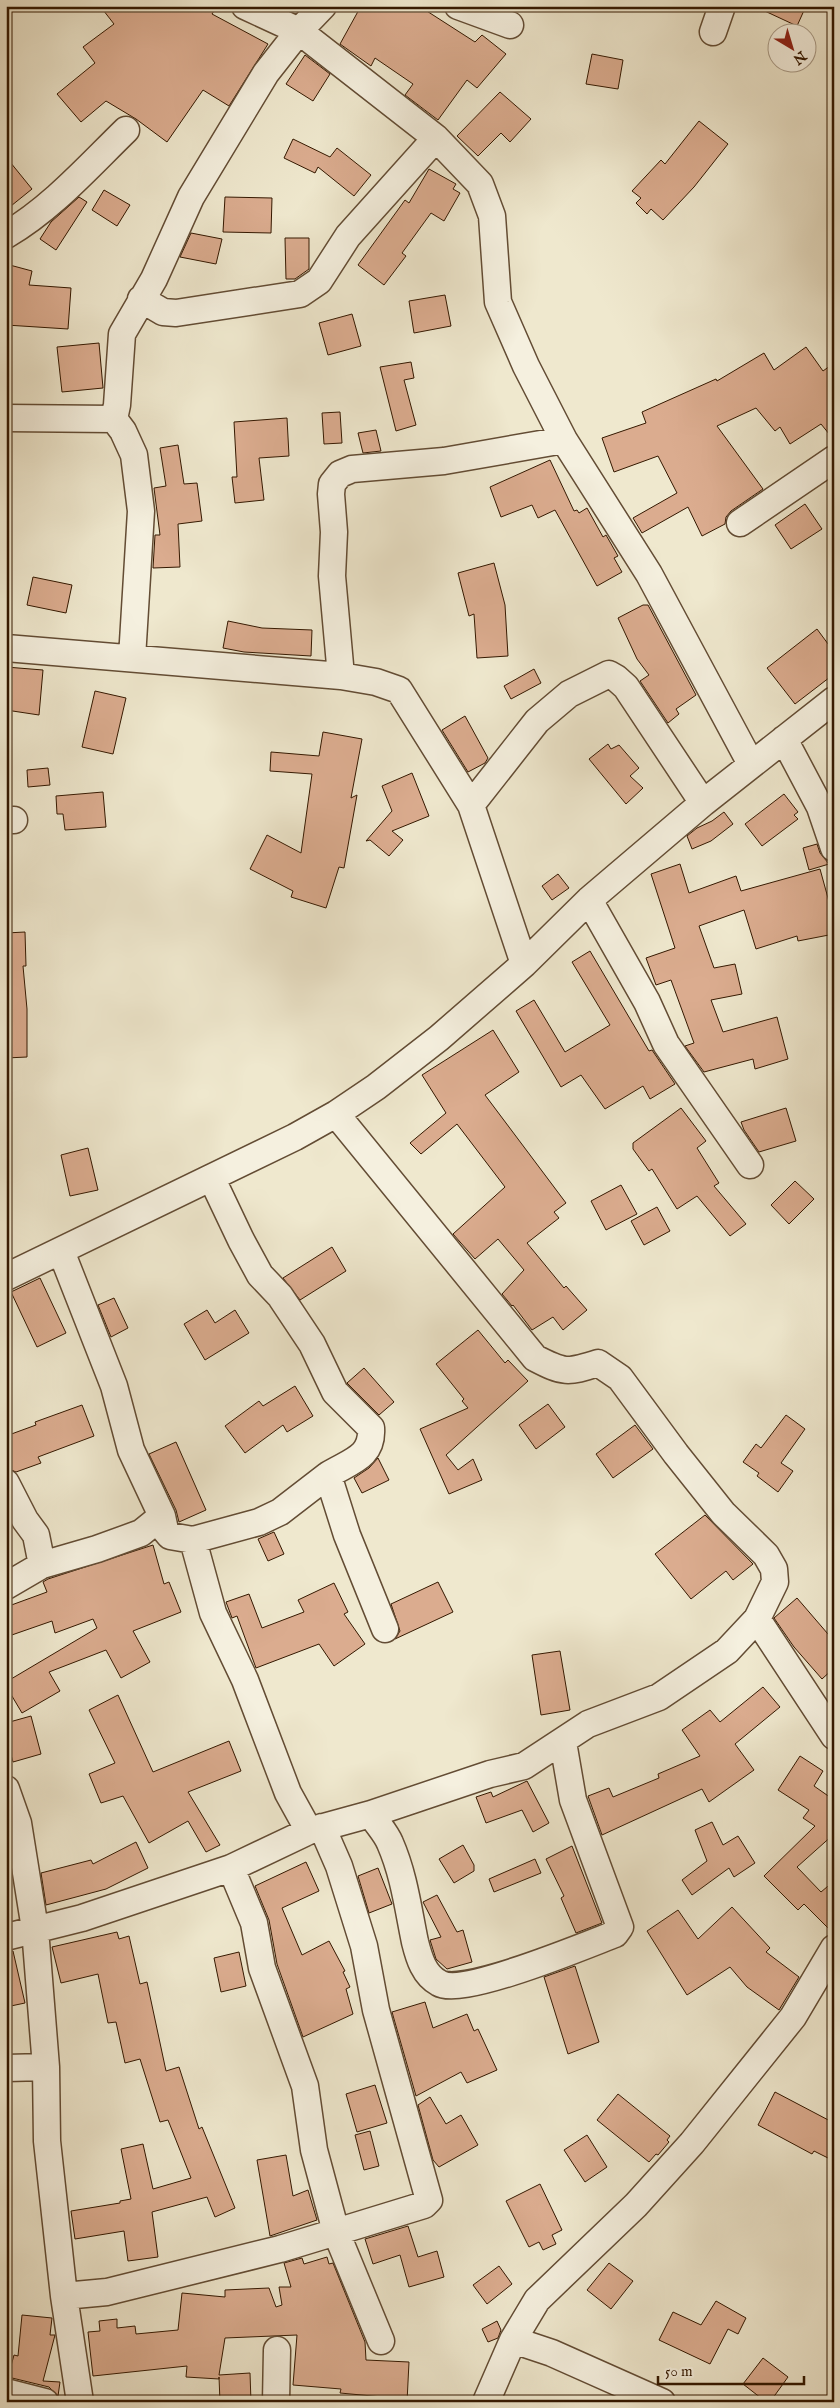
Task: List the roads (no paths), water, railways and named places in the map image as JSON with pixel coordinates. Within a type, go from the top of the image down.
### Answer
[{"type":"street","points":[[245,6],[299,31],[436,138],[480,184],[492,216],[498,302],[526,366],[564,440],[648,574],[751,764]]},
{"type":"street","points":[[132,658],[141,511],[134,455],[123,431],[114,419],[118,397],[122,334],[154,279],[191,197],[266,74],[299,31],[323,6]]},
{"type":"street","points":[[458,6],[510,25]]},
{"type":"street","points":[[713,32],[722,6]]},
{"type":"street","points":[[6,235],[21,226],[65,190],[126,130]]},
{"type":"street","points":[[141,300],[163,312],[176,313],[300,294],[319,281],[348,236],[436,138]]},
{"type":"street","points":[[6,418],[114,419]]},
{"type":"street","points":[[341,676],[332,576],[334,532],[331,494],[332,484],[340,474],[352,469],[444,461],[564,440]]},
{"type":"street","points":[[740,523],[834,460]]},
{"type":"street","points":[[6,648],[341,676],[376,682],[399,690],[471,805],[524,964]]},
{"type":"street","points":[[471,805],[537,721],[569,694],[609,674],[626,687],[703,803]]},
{"type":"street","points":[[6,1277],[212,1179],[336,1114],[439,1038],[524,964],[589,900],[703,803],[834,700]]},
{"type":"street","points":[[784,739],[820,807],[834,848]]},
{"type":"street","points":[[589,900],[647,1002],[666,1044],[750,1164]]},
{"type":"street","points":[[6,1937],[82,1918],[231,1868],[315,1829],[371,1814],[490,1774],[524,1766],[588,1724],[659,1697],[728,1651],[757,1619],[775,1582],[774,1570],[766,1555],[723,1513],[699,1484],[620,1378],[598,1363],[573,1371],[559,1370],[535,1358],[336,1114]]},
{"type":"street","points":[[60,1251],[114,1386],[131,1450],[162,1516],[165,1530],[170,1536],[193,1540],[242,1528],[273,1515],[328,1475],[366,1452],[372,1441],[371,1428],[335,1392],[312,1344],[280,1296],[260,1275],[212,1179]]},
{"type":"street","points":[[328,1475],[344,1527],[385,1629]]},
{"type":"street","points":[[6,1483],[25,1520],[36,1535],[42,1565]]},
{"type":"street","points":[[6,1586],[42,1565],[97,1550],[141,1533],[162,1516]]},
{"type":"street","points":[[64,2296],[107,2292],[336,2232],[424,2205],[428,2200],[376,2010],[364,1946],[339,1866],[315,1829],[288,1793],[245,1680],[213,1612],[193,1540]]},
{"type":"street","points":[[757,1619],[834,1736]]},
{"type":"street","points":[[371,1814],[390,1842],[407,1892],[416,1943],[425,1972],[440,1984],[453,1987],[492,1978],[615,1934],[620,1927],[573,1800],[563,1742]]},
{"type":"street","points":[[6,1789],[18,1823],[35,1929],[46,2067],[46,2141],[64,2296],[80,2402]]},
{"type":"street","points":[[231,1868],[254,1922],[262,1968],[305,2086],[314,2150],[336,2232],[381,2341]]},
{"type":"street","points":[[486,2402],[513,2340],[537,2300],[636,2205],[692,2143],[794,2017],[834,1948]]},
{"type":"street","points":[[6,2068],[46,2067]]},
{"type":"street","points":[[513,2340],[552,2353],[662,2402]]},
{"type":"street","points":[[276,2402],[277,2350]]},
{"type":"street","points":[[6,2392],[45,2402]]}]
